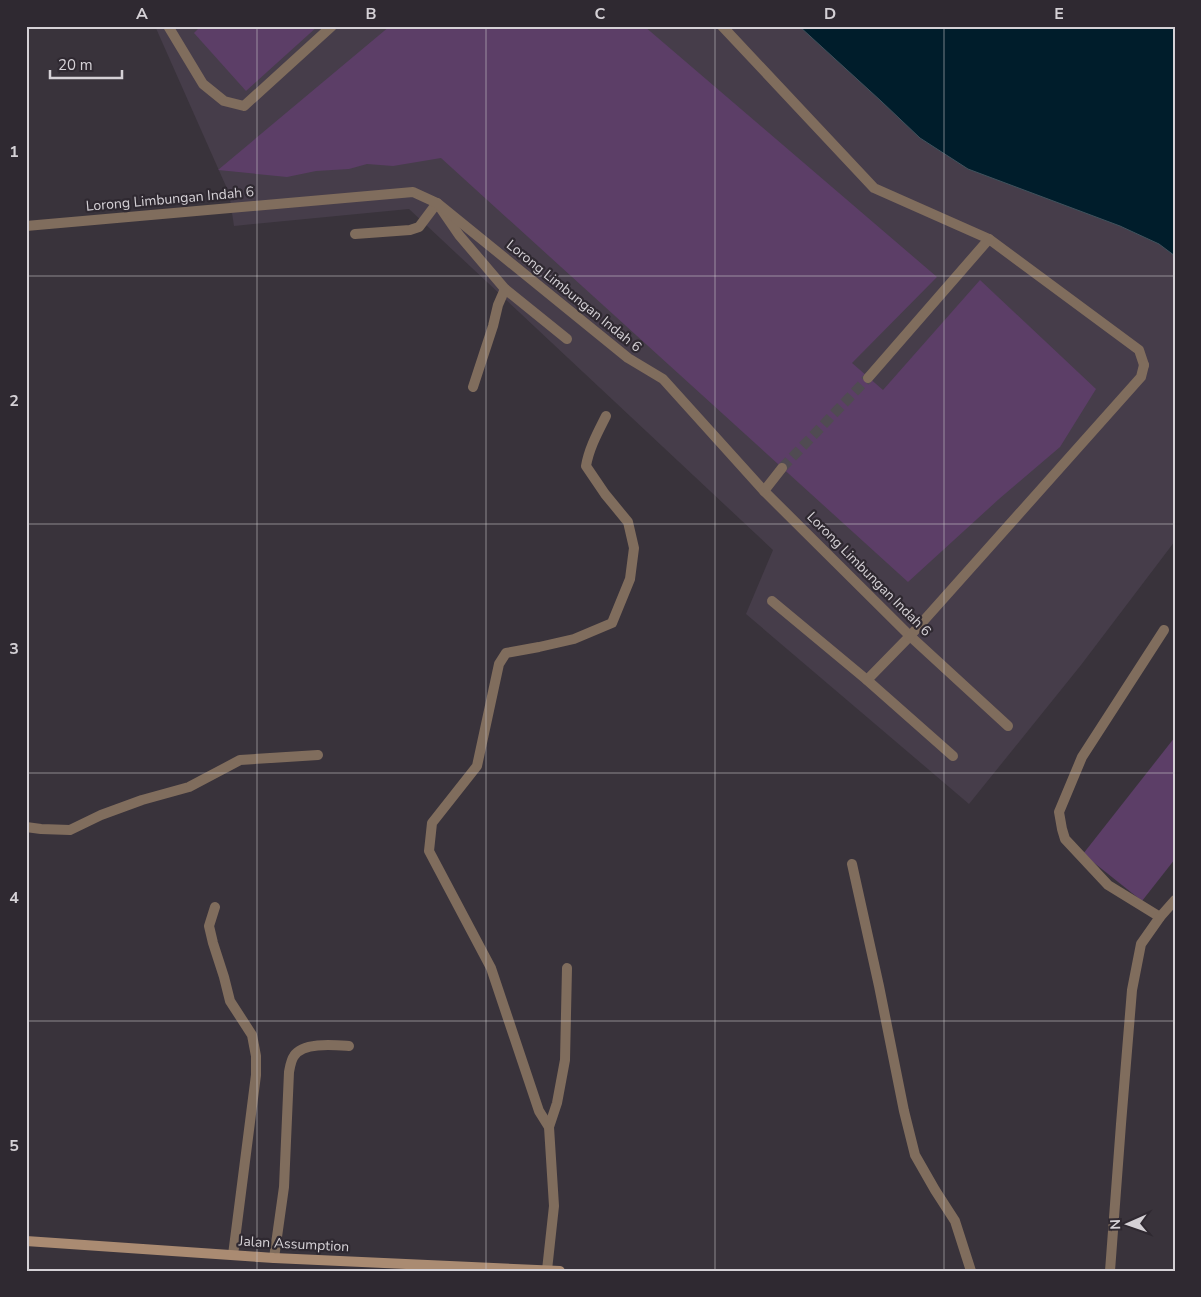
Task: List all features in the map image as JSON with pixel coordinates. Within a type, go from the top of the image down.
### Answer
[{"type":"street","points":[[168,26],[203,84],[224,101],[244,106],[332,26]]},
{"type":"street","points":[[722,26],[874,188],[989,239],[1139,350],[1144,365],[1141,377],[910,636],[867,680]]},
{"type":"street","name":"Lorong Limbungan Indah 6","points":[[26,226],[413,192],[437,203],[628,358],[663,379],[764,491],[910,636],[1008,726]]},
{"type":"street","points":[[355,234],[410,230],[420,227],[437,203],[459,235],[505,289],[567,339]]},
{"type":"street","points":[[868,378],[989,239]]},
{"type":"street","points":[[473,387],[498,305],[505,289]]},
{"type":"street","points":[[549,1127],[539,1111],[491,968],[429,851],[432,823],[477,766],[499,664],[506,653],[574,639],[612,623],[630,579],[634,548],[628,522],[605,494],[586,466],[596,434],[606,416]]},
{"type":"street","points":[[764,491],[782,468]]},
{"type":"street","points":[[772,601],[867,680],[953,756]]},
{"type":"street","points":[[1160,917],[1108,885],[1065,838],[1059,812],[1082,757],[1164,630]]},
{"type":"street","points":[[26,827],[70,830],[101,815],[142,800],[189,787],[240,760],[318,755]]},
{"type":"street","points":[[852,864],[915,1155],[934,1190],[955,1221],[971,1271]]},
{"type":"street","points":[[1110,1271],[1132,990],[1141,944],[1175,900]]},
{"type":"street","points":[[215,907],[209,926],[212,943],[230,1001],[252,1034],[256,1056],[256,1075],[233,1255]]},
{"type":"street","points":[[547,1270],[554,1206],[549,1127],[557,1104],[565,1060],[567,968]]},
{"type":"street","points":[[274,1258],[284,1187],[289,1072],[294,1055],[305,1048],[324,1044],[349,1046]]},
{"type":"street","name":"Jalan Assumption","points":[[26,1241],[274,1258],[560,1271]]},
{"type":"shaded area","points":[[155,26],[799,26],[920,138],[968,169],[1120,226],[1159,244],[1175,256],[1175,541],[1081,665],[969,804],[746,614],[773,550],[409,209],[234,226],[229,193]]},
{"type":"water","points":[[799,26],[1175,26],[1175,256],[1159,244],[1120,226],[968,169],[920,138]]},
{"type":"building","points":[[201,26],[318,26],[246,91],[194,33]]},
{"type":"building","points":[[390,26],[644,26],[937,277],[852,363],[883,390],[980,280],[1096,389],[1060,447],[999,499],[908,582],[441,158],[393,166],[367,164],[349,169],[316,171],[287,177],[218,170]]},
{"type":"building","points":[[1175,737],[1175,859],[1142,901],[1083,854]]},
{"type":"tunnel","points":[[782,468],[868,378]]}]
